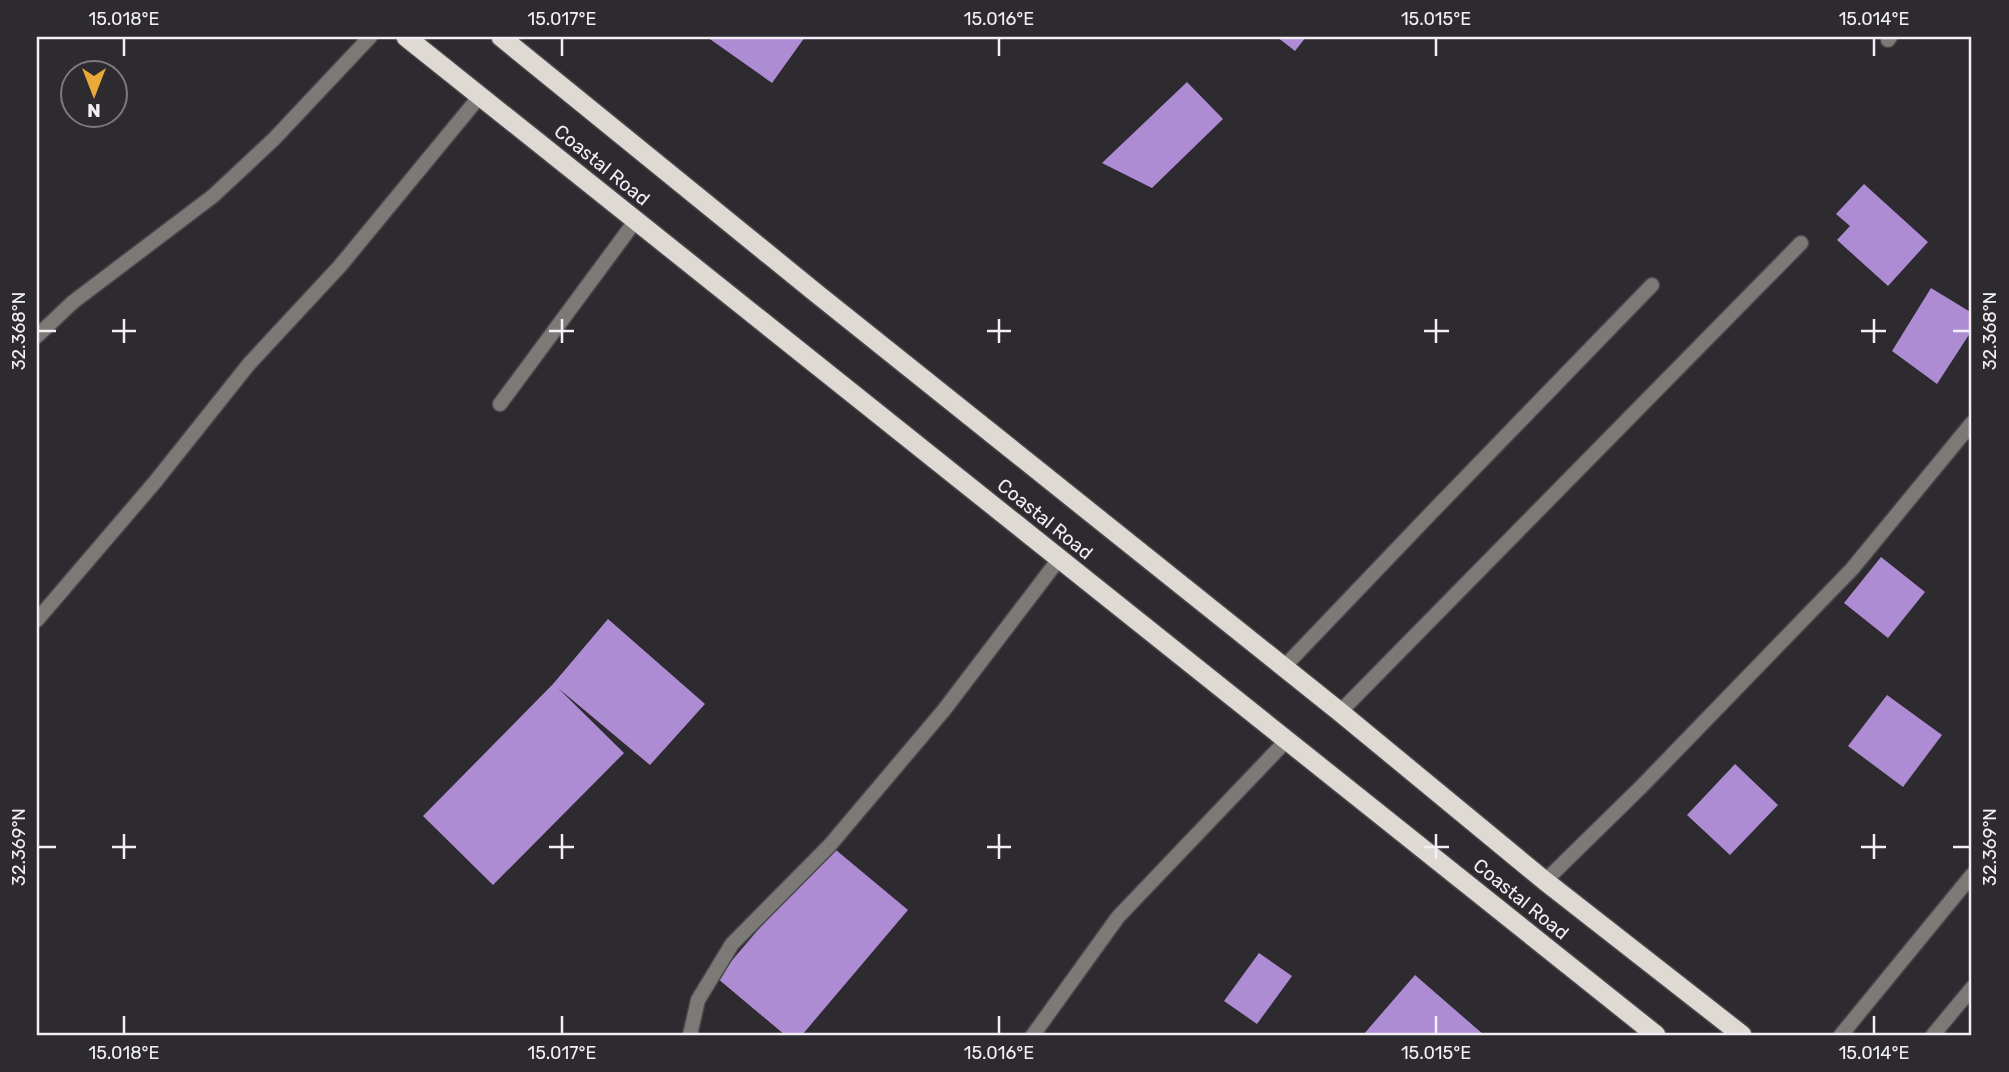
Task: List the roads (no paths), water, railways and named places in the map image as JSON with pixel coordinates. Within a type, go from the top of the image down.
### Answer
[{"type":"highway","name":"Coastal Road","points":[[406,37],[1656,1035]]},
{"type":"highway","name":"Coastal Road","points":[[501,37],[1340,712],[1545,881],[1742,1035]]},
{"type":"street","points":[[37,336],[74,302],[213,196],[274,139],[370,37]]},
{"type":"street","points":[[37,620],[155,482],[249,364],[340,266],[480,96]]},
{"type":"street","points":[[500,404],[635,220]]},
{"type":"street","points":[[1340,712],[1801,243]]},
{"type":"street","points":[[1284,667],[1652,285]]},
{"type":"street","points":[[1545,881],[1642,787],[1852,569],[1972,423]]},
{"type":"street","points":[[690,1035],[698,1000],[732,944],[830,845],[944,710],[1059,559]]},
{"type":"street","points":[[1033,1035],[1118,917],[1286,741]]},
{"type":"street","points":[[1841,1035],[1972,875]]},
{"type":"street","points":[[1933,1035],[1972,988]]}]
